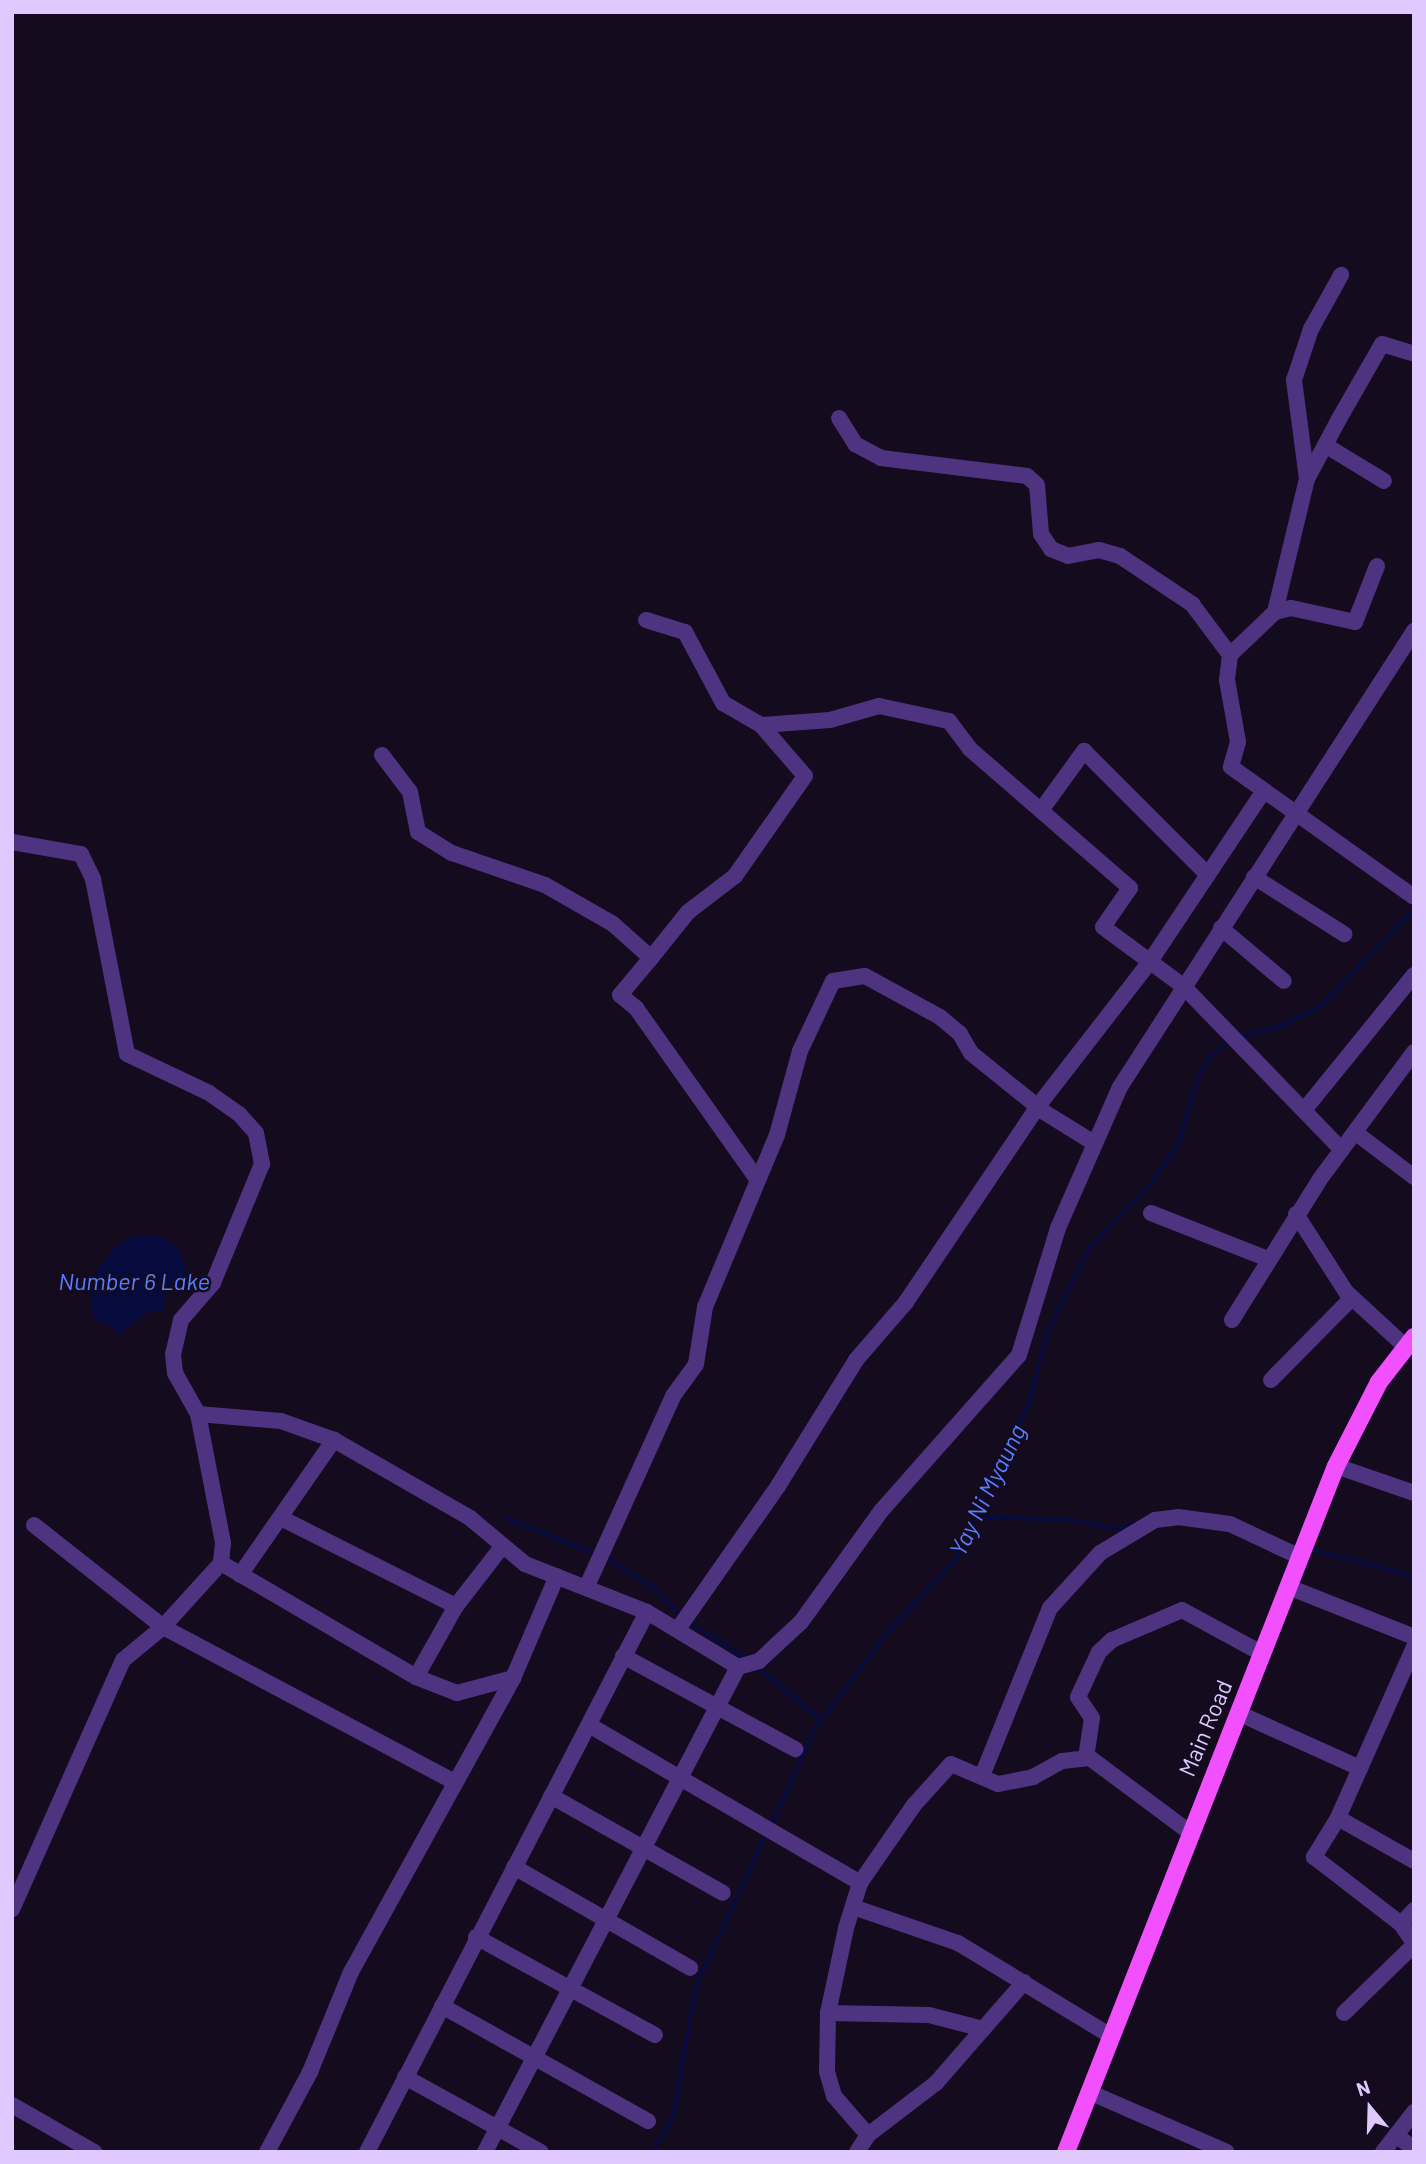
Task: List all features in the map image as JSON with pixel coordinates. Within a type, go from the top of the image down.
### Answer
[{"type":"main road","name":"Main Road","points":[[1066,2152],[1188,1831],[1291,1588],[1335,1465],[1379,1382],[1410,1341]]},
{"type":"street","points":[[1307,479],[1294,380],[1311,329],[1341,275]]},
{"type":"street","points":[[1414,354],[1382,344],[1307,479],[1275,612],[1230,655],[1227,680],[1238,742],[1231,767],[1294,816],[1414,897]]},
{"type":"street","points":[[839,418],[855,444],[881,458],[1027,476],[1037,485],[1041,534],[1051,549],[1068,556],[1100,550],[1120,556],[1192,604],[1230,655]]},
{"type":"street","points":[[1325,446],[1384,481]]},
{"type":"street","points":[[1275,612],[1298,608],[1355,622],[1377,566]]},
{"type":"street","points":[[646,620],[685,632],[723,703],[761,725],[805,776],[735,876],[688,912],[620,995],[685,1073],[757,1179]]},
{"type":"street","points":[[485,2152],[643,1847],[682,1780],[716,1705],[738,1667],[759,1661],[801,1622],[881,1511],[1019,1355],[1058,1228],[1120,1087],[1414,631]]},
{"type":"street","points":[[761,725],[830,720],[880,706],[949,721],[970,749],[1130,888],[1103,927],[1183,986],[1240,1039],[1342,1150]]},
{"type":"street","points":[[1042,809],[1084,751],[1208,875]]},
{"type":"street","points":[[382,755],[410,792],[418,832],[452,853],[545,885],[613,924],[651,958]]},
{"type":"street","points":[[678,1629],[778,1486],[856,1360],[906,1303],[1038,1106],[1149,963],[1263,792]]},
{"type":"street","points":[[12,842],[81,854],[96,891],[127,1054],[209,1093],[239,1114],[262,1148],[262,1164],[213,1283],[175,1334],[175,1373],[198,1413],[223,1543],[221,1563],[163,1627],[124,1660],[104,1694],[12,1909]]},
{"type":"street","points":[[1254,877],[1344,934]]},
{"type":"street","points":[[1221,928],[1284,981]]},
{"type":"street","points":[[1305,1109],[1414,975]]},
{"type":"street","points":[[587,1586],[673,1396],[696,1364],[705,1307],[776,1135],[800,1051],[833,981],[842,977],[887,984],[940,1017],[960,1034],[971,1053],[1038,1106],[1094,1143]]},
{"type":"street","points":[[1232,1320],[1296,1214],[1414,1052]]},
{"type":"street","points":[[1356,1133],[1414,1177]]},
{"type":"street","points":[[1151,1213],[1268,1259]]},
{"type":"street","points":[[1296,1214],[1352,1298],[1410,1341]]},
{"type":"street","points":[[1271,1380],[1352,1298]]},
{"type":"street","points":[[198,1413],[281,1421],[334,1440],[470,1518],[501,1548],[557,1576],[647,1612],[738,1667]]},
{"type":"street","points":[[240,1575],[334,1440]]},
{"type":"street","points":[[1335,1465],[1414,1493]]},
{"type":"street","points":[[982,1776],[1050,1608],[1100,1553],[1155,1520],[1178,1517],[1230,1524],[1300,1557]]},
{"type":"street","points":[[281,1518],[456,1606]]},
{"type":"street","points":[[34,1525],[163,1627],[454,1782]]},
{"type":"street","points":[[416,1677],[456,1606],[501,1548]]},
{"type":"street","points":[[221,1563],[416,1677],[457,1693],[513,1678]]},
{"type":"street","points":[[267,2152],[310,2073],[351,1972],[513,1678],[557,1576]]},
{"type":"street","points":[[1291,1588],[1414,1637]]},
{"type":"street","points":[[1086,1758],[1092,1718],[1077,1697],[1099,1652],[1112,1640],[1182,1610],[1263,1654]]},
{"type":"street","points":[[371,2150],[476,1937],[647,1612]]},
{"type":"street","points":[[1344,2013],[1414,1944],[1401,1924],[1314,1857],[1338,1818],[1414,1647]]},
{"type":"street","points":[[623,1656],[795,1749]]},
{"type":"street","points":[[1238,1713],[1360,1768]]},
{"type":"street","points":[[589,1725],[860,1883]]},
{"type":"street","points":[[868,2135],[828,2083],[828,2013],[860,1883],[914,1805],[951,1764],[998,1784],[1017,1783],[1062,1761],[1086,1758],[1188,1831]]},
{"type":"street","points":[[551,1797],[723,1893]]},
{"type":"street","points":[[1338,1818],[1414,1861]]},
{"type":"street","points":[[514,1867],[607,1917],[690,1968]]},
{"type":"street","points":[[852,1907],[958,1943],[1111,2036]]},
{"type":"street","points":[[1401,1924],[1414,1910]]},
{"type":"street","points":[[476,1937],[655,2035]]},
{"type":"street","points":[[857,2152],[868,2135],[936,2083],[1024,1982]]},
{"type":"street","points":[[442,2006],[648,2121]]},
{"type":"street","points":[[828,2013],[929,2015],[983,2029]]},
{"type":"street","points":[[405,2077],[541,2152]]},
{"type":"street","points":[[1089,2092],[1227,2152]]},
{"type":"street","points":[[12,2105],[94,2152]]},
{"type":"street","points":[[1383,2152],[1414,2112]]},
{"type":"street","points":[[1396,2135],[1414,2149]]},
{"type":"water","name":"Number 6 Lake","points":[[135,1235],[159,1235],[179,1249],[190,1283],[166,1294],[163,1312],[150,1311],[116,1336],[113,1327],[94,1319],[90,1294],[96,1271],[116,1246]]},
{"type":"waterway","name":"Yay Ni Myaung","points":[[1240,1036],[1279,1027],[1321,1006],[1414,909]]},
{"type":"waterway","name":"Yay Ni Myaung","points":[[771,1826],[814,1731],[887,1633],[957,1558],[1028,1406],[1047,1333],[1089,1248],[1148,1188],[1178,1145],[1198,1078],[1209,1058],[1230,1041]]},
{"type":"waterway","points":[[979,1517],[1073,1520],[1118,1529],[1135,1523]]},
{"type":"waterway","points":[[507,1518],[596,1554]]},
{"type":"waterway","points":[[1310,1549],[1404,1573],[1414,1581]]},
{"type":"waterway","points":[[607,1558],[651,1586],[681,1615]]},
{"type":"waterway","points":[[689,1622],[748,1659]]},
{"type":"waterway","points":[[756,1666],[822,1720]]},
{"type":"waterway","name":"Yay Ni Myaung","points":[[653,2152],[673,2116],[696,1986],[767,1833]]}]
